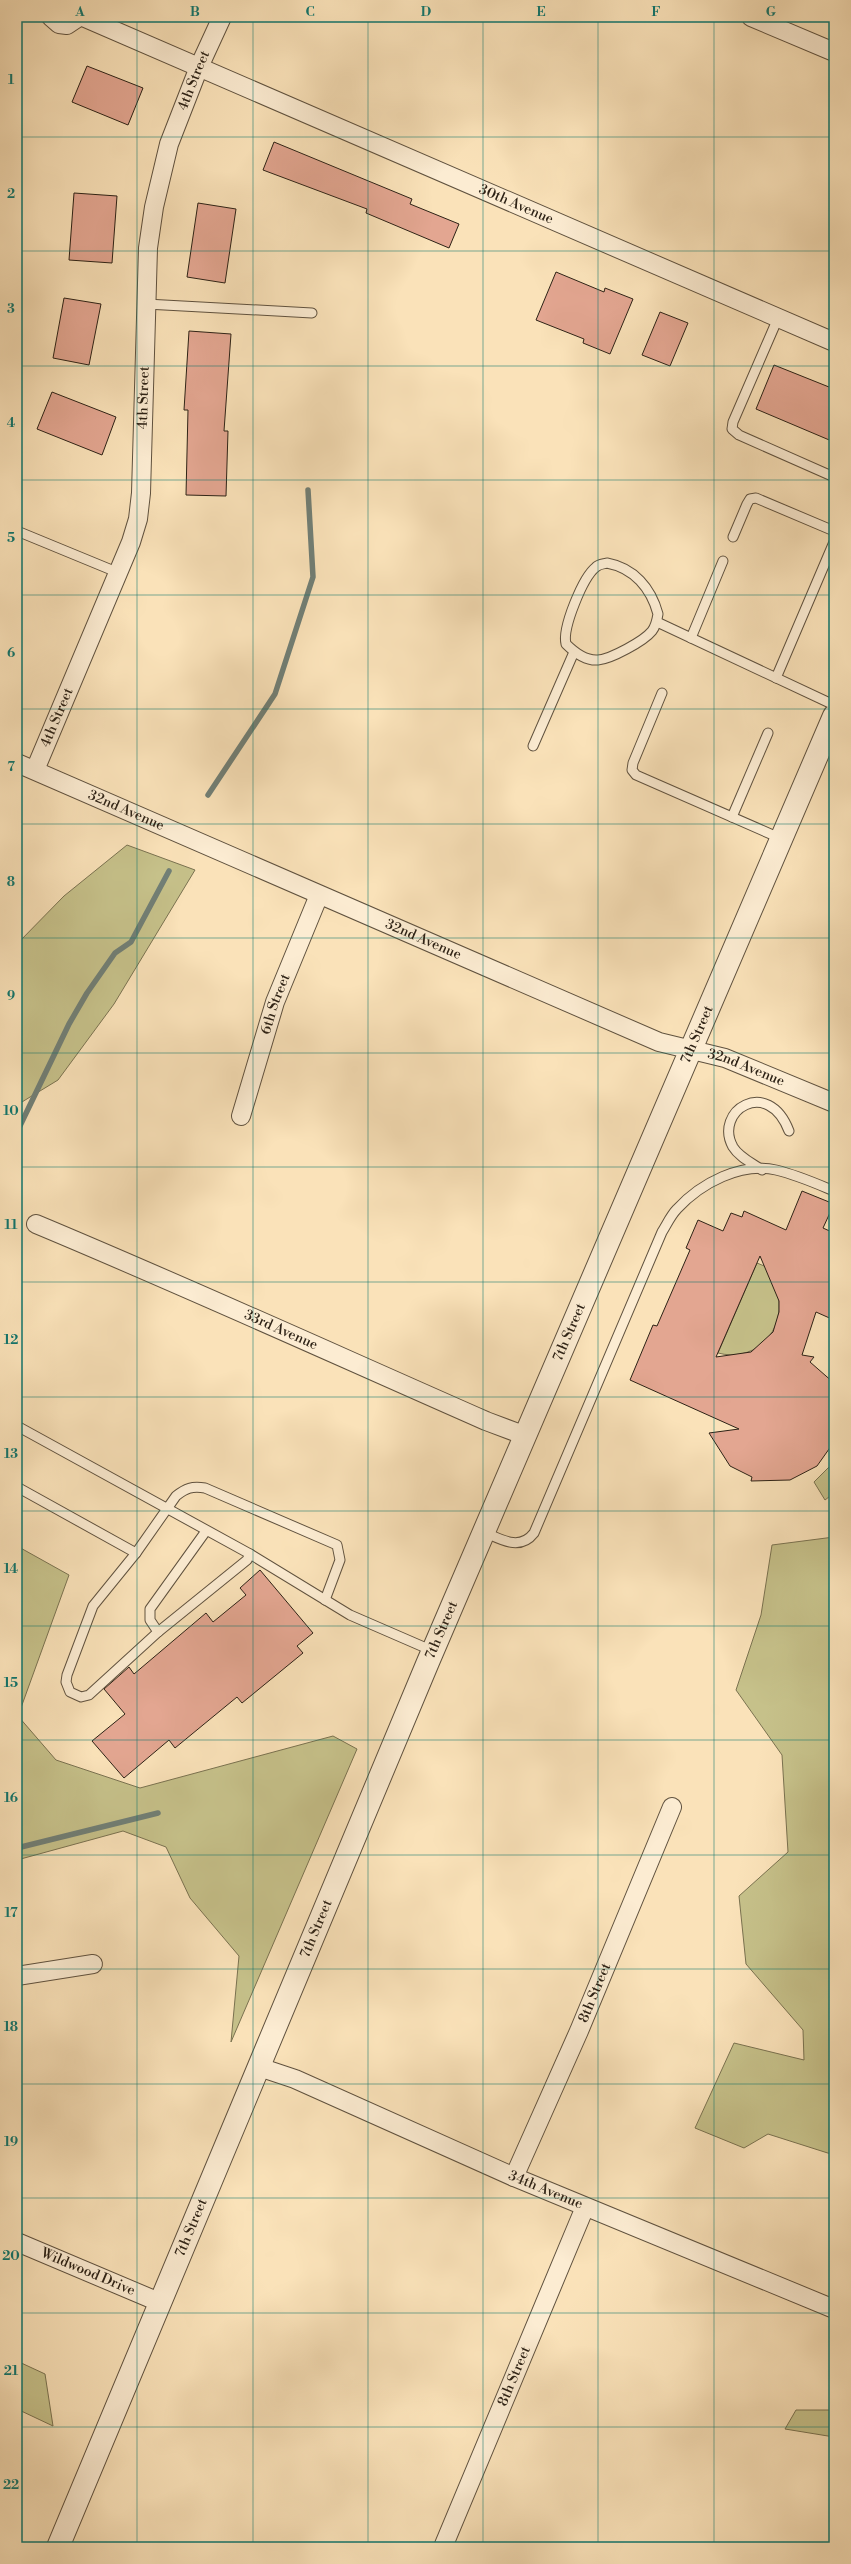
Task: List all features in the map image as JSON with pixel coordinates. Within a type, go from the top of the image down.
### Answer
[{"type":"street","points":[[51,17],[59,24],[67,25],[79,17]]},
{"type":"street","name":"30th Avenue","points":[[83,17],[834,342]]},
{"type":"street","name":"4th Street","points":[[35,770],[119,573],[136,524],[141,493],[148,248],[154,207],[169,144],[199,67],[222,17]]},
{"type":"street","points":[[752,17],[834,52]]},
{"type":"street","name":"7th Street","points":[[58,2547],[159,2302],[433,1651],[672,1099],[690,1049],[834,716]]},
{"type":"street","name":"32nd Avenue","points":[[17,763],[659,1042],[725,1058],[834,1102]]},
{"type":"street","name":"6th Street","points":[[241,1116],[275,1002],[319,895]]},
{"type":"street","name":"33rd Avenue","points":[[36,1224],[165,1278],[242,1314],[479,1418],[526,1436]]},
{"type":"street","name":"8th Street","points":[[514,2177],[579,2031],[672,1807]]},
{"type":"street","points":[[17,1976],[93,1964]]},
{"type":"street","name":"34th Avenue","points":[[259,2067],[295,2079],[514,2177],[834,2309]]},
{"type":"street","name":"8th Street","points":[[443,2547],[586,2207]]},
{"type":"street","name":"Wildwood Drive","points":[[17,2242],[159,2302]]},
{"type":"lane","points":[[146,304],[312,313]]},
{"type":"lane","points":[[778,318],[733,422],[732,429],[739,435],[834,476]]},
{"type":"lane","points":[[733,537],[747,504],[750,500],[756,498],[834,531]]},
{"type":"lane","points":[[17,531],[119,573]]},
{"type":"lane","points":[[776,678],[834,542]]},
{"type":"lane","points":[[691,638],[723,561]]},
{"type":"lane","points":[[607,563],[621,565],[633,572],[655,602],[658,614],[657,622],[652,632],[627,648],[598,660],[586,658],[574,652],[566,644],[565,629],[588,575],[597,566],[607,563]]},
{"type":"lane","points":[[657,622],[834,705]]},
{"type":"lane","points":[[533,746],[574,652]]},
{"type":"lane","points":[[662,693],[632,770],[636,776],[782,839]]},
{"type":"lane","points":[[732,817],[768,733]]},
{"type":"lane","points":[[762,1170],[739,1154],[733,1146],[730,1123],[734,1114],[742,1106],[753,1103],[765,1104],[777,1110],[789,1131]]},
{"type":"lane","points":[[484,1532],[510,1543],[522,1543],[528,1540],[534,1532],[662,1232],[676,1210],[710,1182],[730,1174],[762,1170],[775,1170],[799,1176],[834,1192]]},
{"type":"lane","points":[[17,1426],[168,1511],[250,1554],[350,1615],[433,1651]]},
{"type":"lane","points":[[17,1486],[136,1553]]},
{"type":"lane","points":[[250,1554],[247,1560],[158,1632],[89,1695],[81,1697],[70,1692],[67,1688],[67,1675],[93,1606],[168,1511],[176,1496],[185,1489],[194,1486],[205,1488],[329,1540],[337,1545],[340,1560],[325,1600]]},
{"type":"lane","points":[[158,1632],[150,1620],[150,1609],[206,1531]]},
{"type":"shaded area","points":[[127,845],[195,870],[114,1004],[58,1080],[17,1105],[17,944],[64,896]]},
{"type":"shaded area","points":[[757,1263],[769,1268],[777,1290],[779,1303],[775,1326],[762,1344],[752,1350],[742,1354],[730,1355],[718,1353]]},
{"type":"shaded area","points":[[834,1462],[834,1493],[825,1500],[814,1482]]},
{"type":"shaded area","points":[[834,1537],[834,2155],[768,2134],[744,2148],[695,2128],[734,2043],[804,2060],[803,2030],[746,1964],[739,1896],[788,1852],[782,1755],[736,1690],[761,1615],[772,1545]]},
{"type":"shaded area","points":[[17,1546],[69,1575],[18,1716],[56,1760],[140,1788],[333,1736],[357,1749],[231,2042],[239,1956],[190,1898],[166,1847],[123,1831],[17,1860]]},
{"type":"shaded area","points":[[17,2361],[45,2374],[53,2426],[17,2409]]},
{"type":"shaded area","points":[[796,2410],[834,2410],[834,2437],[785,2429]]},
{"type":"building","points":[[87,66],[143,88],[128,125],[72,102]]},
{"type":"building","points":[[274,142],[412,199],[410,204],[459,224],[449,248],[366,213],[367,209],[263,170]]},
{"type":"building","points":[[74,193],[117,196],[112,263],[69,260]]},
{"type":"building","points":[[198,203],[236,209],[225,283],[187,277]]},
{"type":"building","points":[[556,272],[604,292],[605,288],[633,299],[610,354],[583,343],[584,339],[536,320]]},
{"type":"building","points":[[64,298],[101,304],[89,365],[53,358]]},
{"type":"building","points":[[660,312],[688,323],[670,366],[642,355]]},
{"type":"building","points":[[189,331],[231,334],[224,431],[228,431],[226,496],[186,495],[188,410],[184,410]]},
{"type":"building","points":[[774,365],[834,389],[834,442],[756,409]]},
{"type":"building","points":[[52,392],[116,417],[102,455],[37,429]]},
{"type":"building","points":[[802,1191],[834,1204],[823,1228],[834,1233],[834,1320],[816,1312],[802,1355],[814,1357],[810,1362],[834,1383],[834,1442],[817,1466],[790,1480],[751,1481],[752,1477],[730,1466],[709,1433],[739,1429],[630,1380],[653,1325],[657,1326],[690,1250],[686,1248],[698,1220],[723,1231],[731,1213],[742,1217],[744,1211],[786,1230]],"holes":[[[760,1256],[779,1301],[779,1312],[773,1332],[751,1352],[716,1357]]]},
{"type":"building","points":[[260,1570],[313,1633],[297,1646],[303,1653],[242,1703],[237,1697],[175,1748],[169,1740],[124,1778],[92,1741],[125,1714],[104,1689],[129,1667],[134,1674],[206,1613],[213,1622],[246,1595],[240,1588]]},
{"type":"waterway","points":[[208,795],[275,694],[313,577],[308,490]]},
{"type":"waterway","points":[[17,1132],[69,1024],[87,993],[115,953],[131,942],[169,871]]},
{"type":"waterway","points":[[17,1848],[158,1813]]}]
